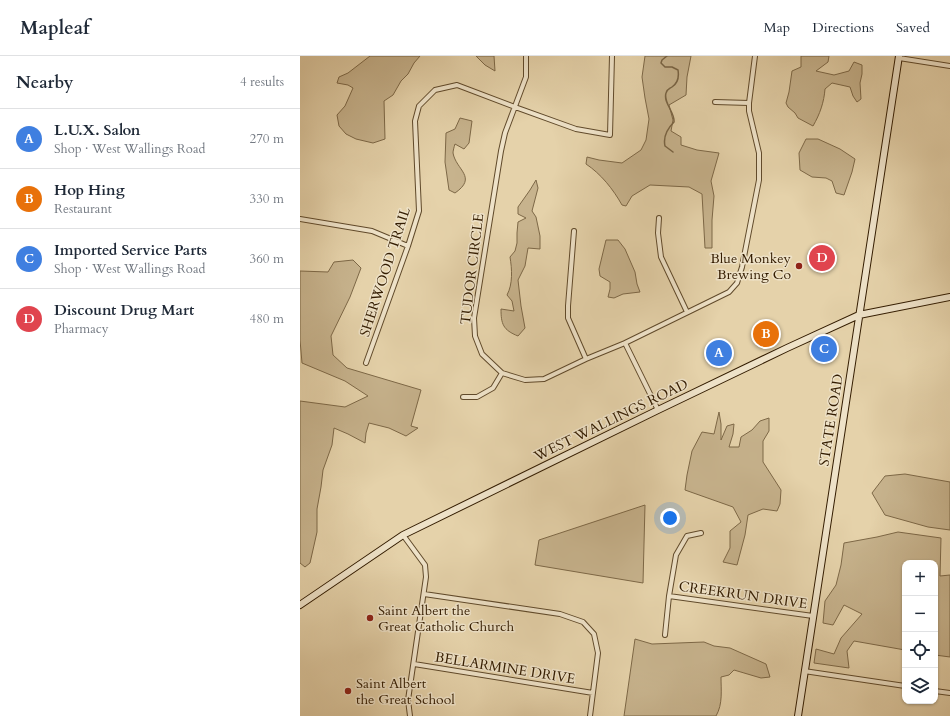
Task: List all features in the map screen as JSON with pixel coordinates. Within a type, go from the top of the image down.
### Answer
[{"type":"street","name":"TUDOR CIRCLE","points":[[502,374],[482,354],[475,336],[474,318],[500,151],[505,133],[526,78],[526,56]]},
{"type":"street","name":"SHERWOOD TRAIL","points":[[366,363],[419,211],[415,121],[419,106],[435,90],[456,85],[576,129],[610,135],[612,56]]},
{"type":"street","points":[[463,398],[478,397],[493,388],[502,374],[526,380],[544,379],[586,359],[625,343],[728,292],[737,283],[742,267],[756,202],[759,180],[759,153],[749,111],[755,56]]},
{"type":"street","points":[[899,57],[950,66]]},
{"type":"street","name":"STATE ROAD","points":[[798,716],[899,57]]},
{"type":"street","points":[[716,102],[749,103]]},
{"type":"street","points":[[659,218],[658,233],[661,257],[687,312]]},
{"type":"street","points":[[300,219],[372,231],[408,246]]},
{"type":"street","points":[[574,231],[568,318],[586,359]]},
{"type":"street","name":"WEST WALLINGS ROAD","points":[[300,605],[403,535],[787,348],[859,315],[950,297]]},
{"type":"street","points":[[625,343],[658,410]]},
{"type":"street","points":[[665,635],[676,555],[687,536],[701,533]]},
{"type":"street","points":[[403,535],[425,565],[426,577],[408,700],[410,716]]},
{"type":"street","points":[[424,594],[560,614],[583,622],[594,634],[598,653],[590,716]]},
{"type":"street","name":"CREEKRUN DRIVE","points":[[670,596],[813,616]]},
{"type":"street","name":"BELLARMINE DRIVE","points":[[414,664],[593,693]]},
{"type":"street","points":[[804,671],[902,686]]},
{"type":"street","points":[[938,691],[950,693]]},
{"type":"shaded area","points":[[370,56],[420,56],[408,74],[401,81],[393,95],[384,101],[385,139],[373,143],[356,139],[346,134],[339,126],[337,115],[345,106],[353,88],[348,85],[337,83],[339,77],[348,73]]},
{"type":"shaded area","points":[[476,56],[494,56],[495,71],[485,65]]},
{"type":"shaded area","points":[[645,56],[691,56],[687,77],[686,95],[669,105],[673,120],[671,131],[681,137],[681,145],[697,150],[719,153],[711,181],[714,196],[712,248],[705,248],[702,194],[689,187],[650,185],[632,196],[626,206],[622,205],[606,182],[597,172],[586,164],[587,157],[622,163],[641,150],[646,140],[649,119],[642,77]]},
{"type":"shaded area","points":[[801,56],[829,56],[828,62],[816,71],[834,75],[849,71],[854,62],[862,65],[860,83],[861,99],[857,102],[850,87],[832,83],[825,89],[824,99],[818,117],[813,126],[798,118],[786,103],[792,71],[801,67]]},
{"type":"shaded area","points":[[460,118],[472,121],[469,143],[464,149],[455,144],[453,153],[464,173],[465,182],[455,193],[449,190],[445,162],[446,133],[455,129]]},
{"type":"shaded area","points":[[806,139],[818,139],[840,149],[855,159],[844,195],[836,193],[832,181],[826,178],[812,177],[800,170],[799,153]]},
{"type":"shaded area","points":[[536,180],[538,188],[532,211],[536,217],[540,236],[540,249],[528,248],[525,266],[518,280],[525,328],[518,336],[506,329],[502,323],[501,309],[514,311],[512,301],[507,295],[512,271],[510,257],[515,251],[517,243],[518,222],[526,218],[518,214],[518,207]]},
{"type":"shaded area","points":[[606,240],[618,240],[625,249],[635,272],[640,292],[623,294],[614,298],[608,297],[610,282],[600,276],[599,269]]},
{"type":"shaded area","points":[[353,260],[361,268],[350,297],[331,336],[333,355],[347,368],[421,390],[411,426],[418,428],[406,436],[389,428],[369,423],[365,443],[334,428],[332,445],[323,470],[317,509],[317,532],[310,563],[305,567],[300,563],[300,401],[345,407],[368,396],[345,381],[302,363],[300,340],[300,271],[328,272],[334,262]]},
{"type":"shaded area","points":[[719,412],[721,440],[727,426],[734,424],[729,447],[739,447],[741,437],[752,430],[760,421],[769,418],[769,431],[763,441],[763,462],[781,490],[780,504],[777,511],[763,509],[748,515],[745,535],[737,565],[723,562],[730,548],[730,531],[741,522],[733,507],[685,490],[692,451],[702,432],[714,434]]},
{"type":"shaded area","points":[[905,474],[950,482],[950,530],[928,527],[885,515],[872,493],[885,476]]},
{"type":"shaded area","points":[[645,505],[643,583],[535,565],[539,540]]},
{"type":"shaded area","points":[[898,532],[941,538],[940,576],[950,575],[950,657],[938,655],[938,560],[902,560],[902,649],[854,641],[847,651],[849,668],[814,663],[816,649],[834,654],[841,638],[862,614],[844,605],[833,625],[823,623],[825,601],[836,585],[844,543]]},
{"type":"shaded area","points":[[635,639],[652,644],[704,642],[714,646],[730,648],[766,664],[770,677],[761,678],[734,670],[729,675],[721,677],[721,702],[716,716],[624,716]]},
{"type":"waterway","points":[[667,56],[661,63],[665,67],[672,67],[678,70],[677,81],[668,89],[666,93],[667,104],[673,115],[674,122],[666,133],[665,146],[673,152]]},
{"type":"place","name":"Discount Drug Mart","points":[[822,258]]},
{"type":"place","name":"Blue Monkey Brewing Co","points":[[799,266]]},
{"type":"place","name":"Hop Hing","points":[[766,334]]},
{"type":"place","name":"Imported Service Parts","points":[[824,349]]},
{"type":"place","name":"L.U.X. Salon","points":[[719,353]]},
{"type":"place","name":"Saint Albert the Great Catholic Church","points":[[370,618]]},
{"type":"place","name":"Saint Albert the Great School","points":[[348,691]]}]
